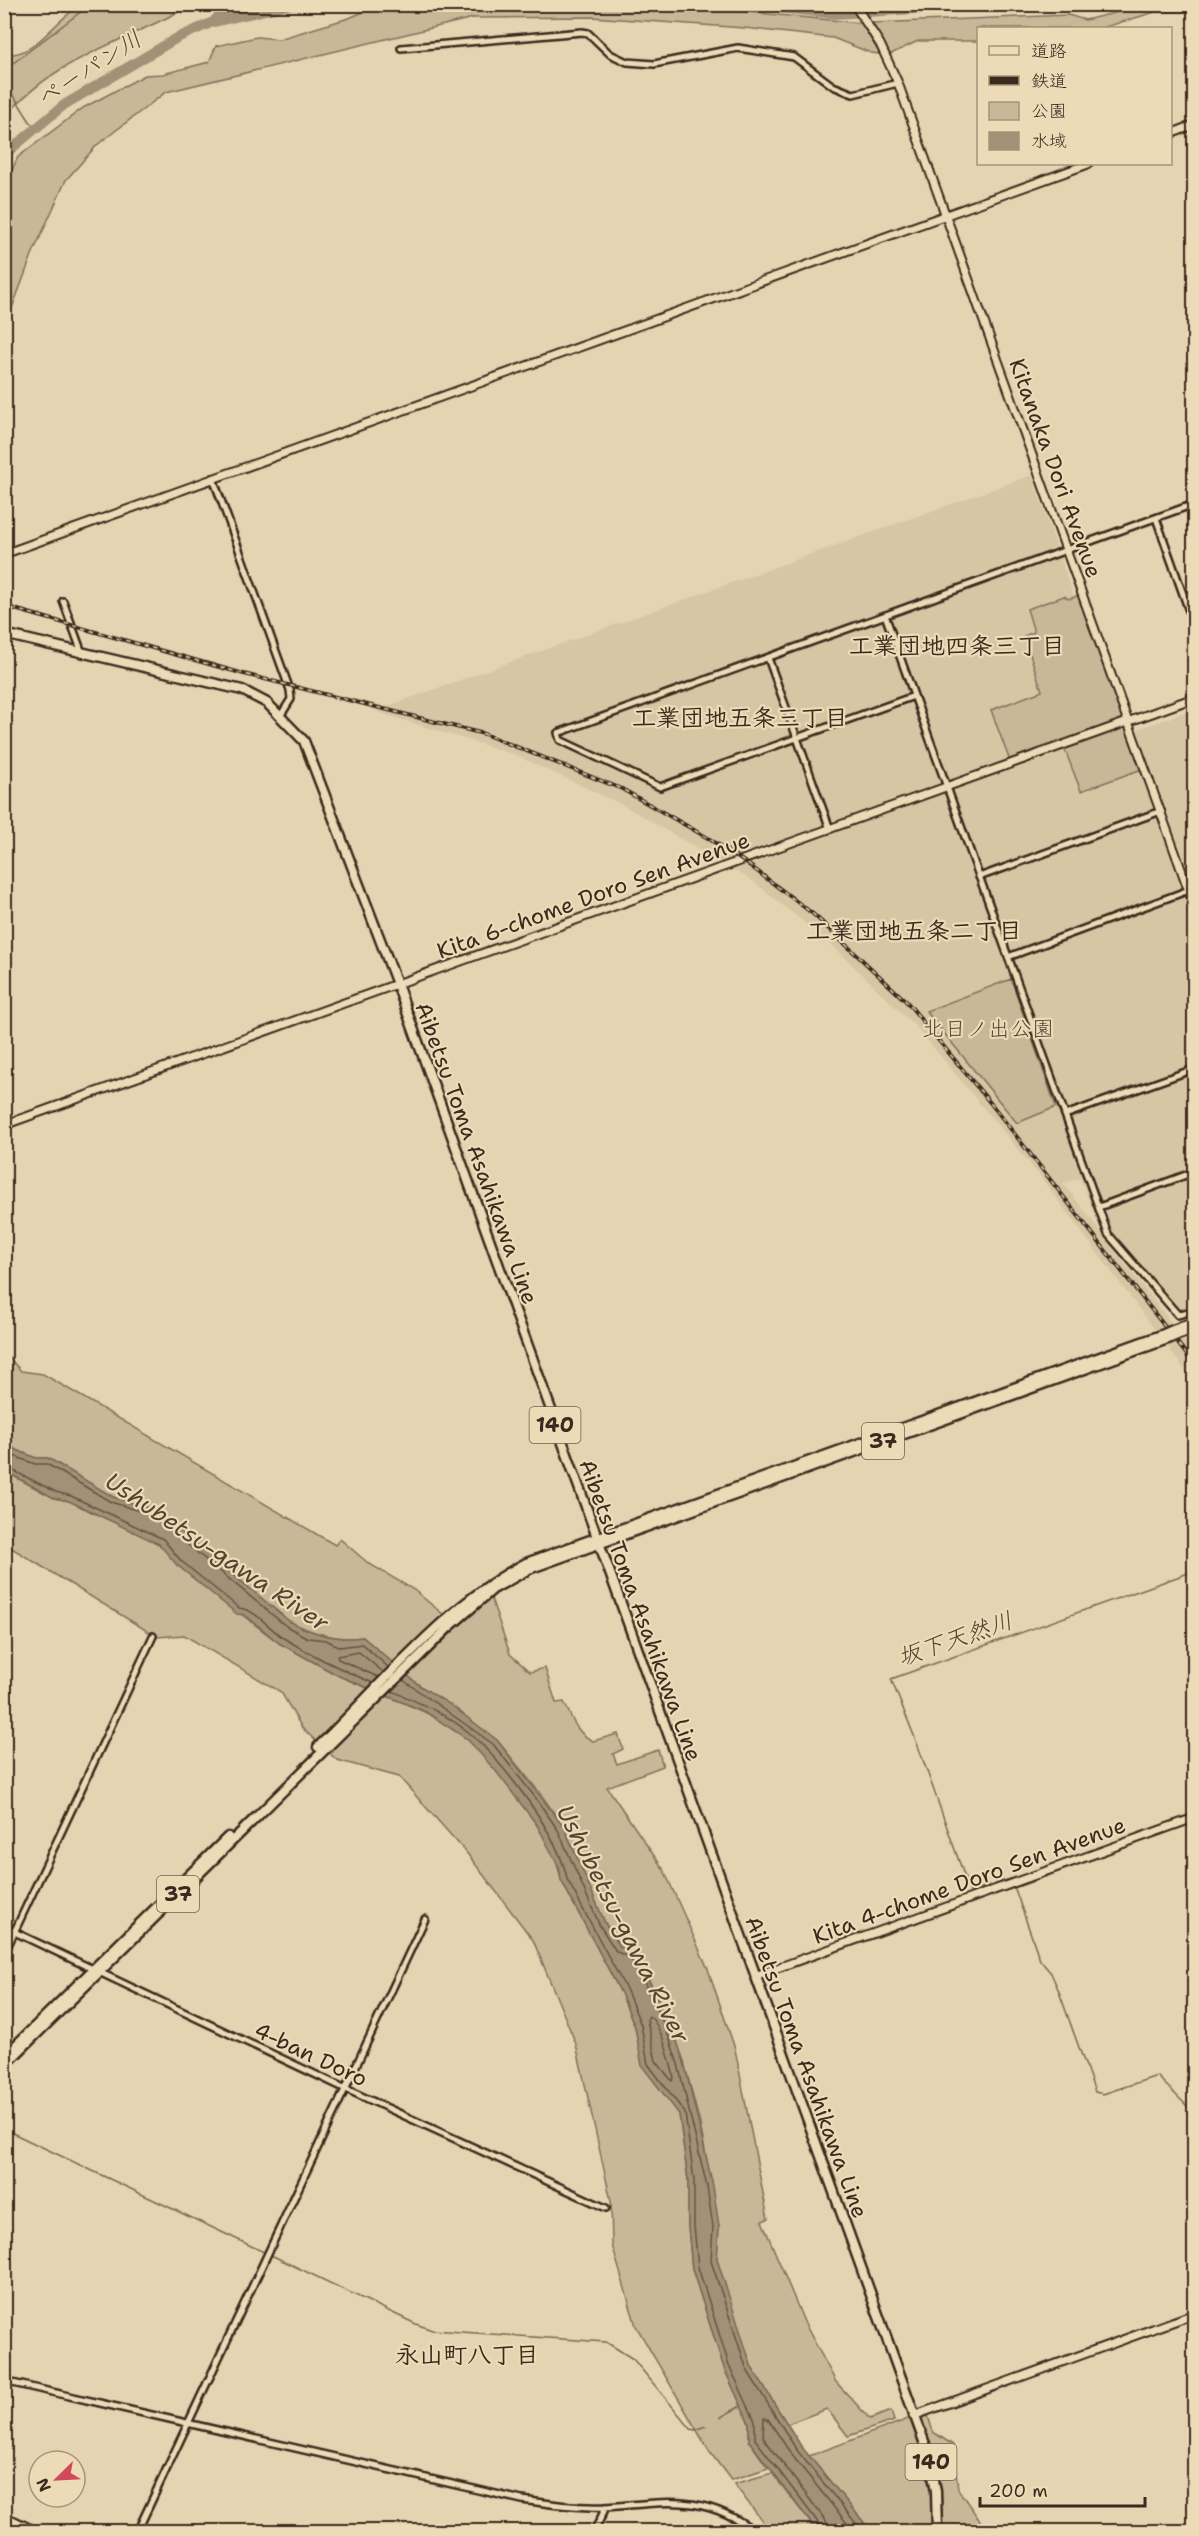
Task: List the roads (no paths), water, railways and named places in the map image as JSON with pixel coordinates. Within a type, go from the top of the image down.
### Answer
[{"type":"main road","name":"Aibetsu Toma Asahikawa Line","points":[[4,634],[81,650],[242,690],[267,703],[304,741],[397,984],[930,2458],[938,2512],[937,2532]]},
{"type":"main road","name":"37","points":[[4,2066],[97,1970],[435,1635],[510,1578],[597,1541],[1166,1336],[1194,1322]]},
{"type":"main road","name":"37","points":[[1175,1332],[1194,1329]]},
{"type":"main road","name":"37","points":[[4,2057],[97,1970]]},
{"type":"street","name":"Kitanaka Dori Avenue","points":[[854,4],[880,44],[898,83],[1194,905]]},
{"type":"street","points":[[401,48],[582,32],[588,33],[610,54],[627,62],[654,64],[744,49],[794,57],[833,86],[853,94],[898,83]]},
{"type":"street","points":[[1172,133],[1194,125]]},
{"type":"street","points":[[4,554],[1086,165]]},
{"type":"street","points":[[213,478],[290,690],[291,699],[281,715]]},
{"type":"street","points":[[914,696],[660,787],[560,740],[558,733],[1194,504]]},
{"type":"street","points":[[1156,518],[1194,625]]},
{"type":"street","points":[[1187,603],[1194,600]]},
{"type":"street","points":[[63,601],[81,650]]},
{"type":"street","points":[[885,615],[1108,1234],[1178,1315],[1194,1310]]},
{"type":"street","points":[[768,658],[830,829]]},
{"type":"street","name":"Kita 6-chome Doro Sen Avenue","points":[[4,1125],[1194,698]]},
{"type":"street","points":[[979,877],[1161,812]]},
{"type":"street","points":[[1008,957],[1189,890]]},
{"type":"street","points":[[1065,1115],[1194,1069]]},
{"type":"street","points":[[1099,1207],[1194,1172]]},
{"type":"street","points":[[4,1954],[153,1636]]},
{"type":"street","name":"Kita 4-chome Doro Sen Avenue","points":[[755,1976],[1194,1818]]},
{"type":"street","points":[[137,2532],[425,1919]]},
{"type":"street","name":"4-ban Doro","points":[[4,1927],[345,2089],[606,2208]]},
{"type":"street","points":[[913,2416],[1194,2314]]},
{"type":"street","points":[[4,2381],[522,2500],[577,2507],[606,2507],[658,2501],[693,2502],[724,2511],[756,2532]]},
{"type":"street","points":[[594,2532],[606,2507]]},
{"type":"street","points":[[4,2516],[37,2532]]},
{"type":"water","points":[[4,1445],[36,1458],[48,1458],[113,1497],[155,1510],[289,1621],[307,1630],[325,1635],[344,1638],[363,1637],[420,1686],[451,1705],[497,1740],[564,1827],[605,1923],[620,1947],[635,1955],[672,2027],[684,2062],[713,2186],[719,2227],[717,2259],[752,2368],[801,2446],[871,2531],[817,2531],[749,2441],[749,2423],[724,2368],[692,2269],[688,2226],[688,2180],[679,2114],[642,2066],[635,2027],[621,1993],[561,1880],[559,1867],[537,1825],[495,1770],[467,1739],[426,1712],[339,1676],[279,1643],[245,1615],[237,1614],[177,1565],[159,1544],[69,1501],[54,1498],[5,1471]]},
{"type":"waterway","points":[[4,70],[91,4]]},
{"type":"waterway","name":"ペーパン川","points":[[4,155],[64,105],[177,38],[213,22],[231,4]]},
{"type":"waterway","points":[[214,22],[291,4]]},
{"type":"waterway","points":[[744,4],[835,14],[994,4]]},
{"type":"waterway","points":[[14,96],[34,128]]},
{"type":"waterway","name":"坂下天然川","points":[[989,1885],[970,1892],[917,1743],[891,1679],[1194,1571]]},
{"type":"waterway","name":"坂下天然川","points":[[996,1883],[1011,1879]]},
{"type":"waterway","name":"坂下天然川","points":[[1015,1889],[1040,1960],[1051,1973],[1058,1989],[1095,2092],[1103,2094],[1157,2076],[1191,2110],[1194,2118]]},
{"type":"waterway","points":[[4,2129],[266,2253]]},
{"type":"waterway","points":[[271,2255],[432,2330],[606,2342],[633,2359],[691,2429],[706,2426]]},
{"type":"waterway","points":[[721,2417],[741,2406]]},
{"type":"waterway","points":[[4,2510],[8,2512]]},
{"type":"waterway","points":[[16,2516],[49,2532]]},
{"type":"railway","points":[[4,606],[244,674],[484,734],[622,789],[708,838],[749,865],[813,914],[906,1001],[992,1105],[1194,1364]]},
{"type":"district","name":"工業団地四条三丁目","points":[[957,646]]},
{"type":"district","name":"工業団地五条三丁目","points":[[740,718]]},
{"type":"district","name":"工業団地五条二丁目","points":[[914,931]]},
{"type":"district","name":"永山町八丁目","points":[[467,2355]]},
{"type":"park label","name":"北日ノ出公園","points":[[988,1028]]},
{"type":"water label","name":"Ushubetsu-gawa River","points":[[217,1552]]},
{"type":"water label","name":"Ushubetsu-gawa River","points":[[623,1924]]}]
